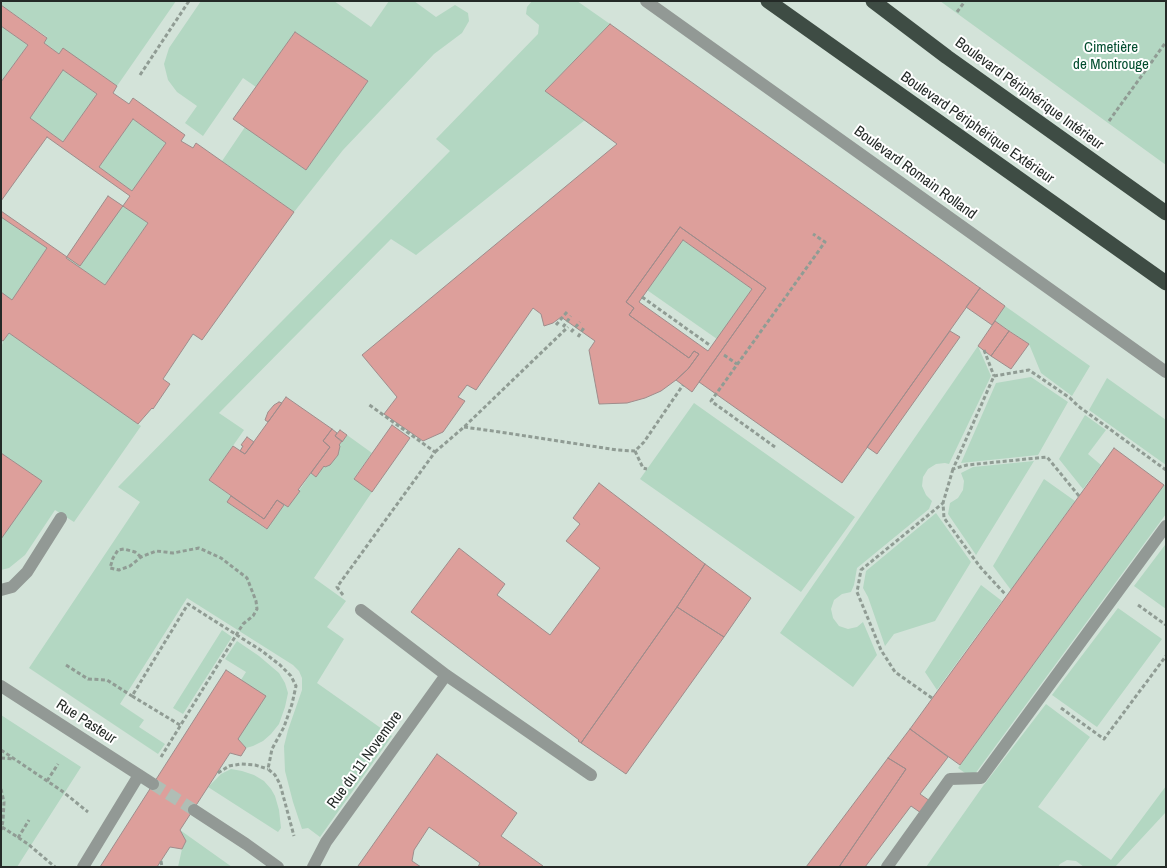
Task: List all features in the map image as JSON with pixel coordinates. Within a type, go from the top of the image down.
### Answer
[{"type":"highway","name":"Boulevard Périphérique Extérieur","points":[[768,1],[1166,283]]},
{"type":"highway","name":"Boulevard Périphérique Intérieur","points":[[874,1],[947,57],[1166,213]]},
{"type":"street","name":"Boulevard Romain Rolland","points":[[646,1],[1166,372]]},
{"type":"street","points":[[1,590],[12,587],[27,572],[61,518]]},
{"type":"street","points":[[887,867],[950,779],[981,778],[1166,526]]},
{"type":"street","points":[[361,610],[446,675],[592,775]]},
{"type":"street","name":"Rue du 11 Novembre","points":[[313,867],[326,842],[446,675]]},
{"type":"street","name":"Rue Pasteur","points":[[1,686],[153,784]]},
{"type":"street","points":[[83,867],[139,776]]},
{"type":"street","points":[[194,810],[278,867]]},
{"type":"path","points":[[140,75],[189,1]]},
{"type":"path","points":[[957,12],[965,1]]},
{"type":"path","points":[[1109,121],[1166,42]]},
{"type":"path","points":[[775,447],[711,401],[825,242],[813,234]]},
{"type":"path","points":[[642,297],[711,346]]},
{"type":"path","points":[[556,325],[567,312]]},
{"type":"path","points":[[563,327],[571,316]]},
{"type":"path","points":[[571,332],[580,322]]},
{"type":"path","points":[[578,337],[586,326]]},
{"type":"path","points":[[347,599],[337,587],[435,452],[464,427],[568,327]]},
{"type":"path","points":[[984,350],[994,376],[953,469],[942,503],[944,518],[981,568],[1006,596]]},
{"type":"path","points":[[724,355],[737,364]]},
{"type":"path","points":[[994,376],[1029,370],[1070,398],[1078,406],[1166,470]]},
{"type":"path","points":[[464,427],[617,450],[635,451],[644,442],[683,385]]},
{"type":"path","points":[[368,404],[435,452]]},
{"type":"path","points":[[635,451],[644,468],[647,469]]},
{"type":"path","points":[[953,469],[967,465],[1047,458],[1079,496]]},
{"type":"path","points":[[932,698],[895,672],[881,650],[857,592],[861,570],[942,503]]},
{"type":"path","points":[[142,557],[124,549],[118,550],[110,568],[119,570],[130,566],[142,557],[156,551],[173,553],[199,548],[221,558],[247,578],[256,601],[257,609],[253,616],[243,624],[161,756]]},
{"type":"path","points":[[1119,591],[1166,625]]},
{"type":"path","points":[[132,696],[188,604],[262,651],[291,676],[296,686],[284,727],[272,749],[268,769]]},
{"type":"path","points":[[1043,694],[1104,739],[1166,656]]},
{"type":"path","points":[[66,665],[88,679],[107,680],[180,725]]},
{"type":"path","points":[[1,750],[62,791],[107,827]]},
{"type":"path","points":[[1,758],[15,759]]},
{"type":"path","points":[[47,781],[58,764]]},
{"type":"path","points":[[218,772],[229,766],[241,764],[255,765],[268,769],[276,775],[294,836]]},
{"type":"path","points":[[1,789],[4,802],[2,828],[28,844],[55,867]]},
{"type":"path","points":[[18,838],[28,820]]},
{"type":"path","points":[[161,862],[162,867]]},
{"type":"green space","points":[[1,1],[176,1],[117,86],[63,49],[59,54],[44,43],[47,37],[1,5]]},
{"type":"green space","points":[[201,1],[334,1],[371,27],[389,1],[414,1],[436,17],[455,5],[468,13],[469,21],[462,33],[434,54],[343,150],[294,212],[222,161],[245,127],[306,170],[368,81],[295,32],[256,87],[243,78],[203,136],[185,123],[197,106],[177,92],[168,80],[164,64],[169,48]]},
{"type":"green space","points":[[532,1],[577,1],[610,24],[545,91],[585,120],[416,255],[391,239],[219,413],[244,430],[209,480],[231,496],[227,502],[266,529],[284,505],[288,507],[311,473],[316,476],[324,466],[326,467],[333,461],[338,454],[339,445],[347,435],[372,453],[354,478],[372,492],[314,578],[346,601],[327,627],[344,639],[317,683],[392,736],[320,837],[308,828],[302,829],[285,771],[284,746],[302,690],[302,678],[299,671],[293,665],[187,598],[120,704],[144,720],[139,727],[165,744],[158,754],[29,668],[140,502],[118,487],[450,151],[436,139],[538,34],[539,25],[526,14],[527,7]]},
{"type":"green space","name":"Cimetière de Montrouge","points":[[940,1],[1166,1],[1166,165]]},
{"type":"green space","points":[[1,26],[28,45],[1,82]]},
{"type":"green space","points":[[63,70],[97,94],[63,142],[30,118]]},
{"type":"green space","points":[[133,119],[166,143],[132,191],[99,167]]},
{"type":"green space","points":[[108,196],[148,223],[105,285],[66,258]]},
{"type":"green space","points":[[1,217],[47,248],[12,300],[1,292]]},
{"type":"green space","points":[[683,240],[752,289],[717,339],[647,290]]},
{"type":"green space","points":[[1005,306],[1090,366],[1072,396],[1041,373],[1029,344],[995,321]]},
{"type":"green space","points":[[9,333],[141,426],[74,522],[55,510],[25,555],[9,568],[1,570],[1,539],[41,481],[1,453],[1,349],[3,341]]},
{"type":"green space","points":[[978,346],[991,376],[949,464],[936,464],[928,469],[923,477],[922,486],[926,495],[932,501],[929,509],[857,568],[851,592],[842,594],[834,600],[831,609],[833,618],[839,626],[848,629],[857,627],[863,622],[877,655],[853,687],[780,633]]},
{"type":"green space","points":[[1031,377],[1068,402],[1038,455],[961,463],[996,383]]},
{"type":"green space","points":[[1107,378],[1166,420],[1166,465],[1089,410]]},
{"type":"green space","points":[[694,403],[855,517],[801,592],[640,479]]},
{"type":"green space","points":[[1085,415],[1106,430],[1088,454],[1101,465],[1083,489],[1059,459]]},
{"type":"green space","points":[[1034,461],[976,555],[948,514],[950,503],[958,498],[963,490],[964,481],[961,473],[973,467]]},
{"type":"green space","points":[[1044,479],[1075,501],[1011,590],[993,566]]},
{"type":"green space","points":[[1164,485],[1166,486],[1166,514],[972,778],[958,768]]},
{"type":"green space","points":[[936,513],[971,562],[935,621],[894,634],[885,646],[863,588],[866,571]]},
{"type":"green space","points":[[1166,545],[1166,609],[1134,586]]},
{"type":"green space","points":[[981,585],[1002,601],[937,690],[925,672]]},
{"type":"green space","points":[[1118,608],[1162,639],[1097,727],[1052,695]]},
{"type":"green space","points":[[222,630],[232,637],[183,714],[173,708]]},
{"type":"green space","points":[[237,641],[279,673],[288,693],[279,724],[263,741],[246,748],[238,739],[241,680],[246,672],[225,659]]},
{"type":"green space","points":[[1046,704],[1090,737],[1038,807],[1111,860],[1166,786],[1166,812],[1115,867],[1084,867],[1076,861],[1067,860],[1058,867],[926,867],[983,786]]},
{"type":"green space","points":[[1,715],[81,767],[17,867],[1,867]]},
{"type":"green space","points":[[231,769],[254,775],[264,781],[271,789],[279,810],[281,828],[278,832],[208,787],[221,774]]},
{"type":"green space","points":[[180,830],[232,867],[178,867],[186,841]]},
{"type":"building","points":[[1,5],[47,38],[44,43],[59,54],[63,48],[117,86],[113,93],[129,104],[133,98],[185,135],[181,141],[193,148],[196,143],[294,212],[202,340],[193,334],[163,379],[170,384],[153,409],[138,424],[9,333],[3,341],[1,340],[1,292],[12,300],[47,248],[1,217],[1,82],[28,45],[1,26]],"holes":[[[63,70],[97,94],[63,142],[30,118]],[[133,119],[166,143],[132,191],[99,167]],[[108,196],[148,223],[105,285],[66,258]]]},
{"type":"building","points":[[610,24],[980,288],[842,483],[699,382],[766,288],[680,227],[626,302],[634,308],[629,315],[689,358],[694,351],[699,354],[688,369],[661,391],[627,403],[599,404],[589,350],[595,341],[561,317],[553,323],[544,326],[541,314],[533,308],[476,390],[467,385],[458,397],[465,401],[443,432],[423,441],[384,414],[397,397],[362,355],[617,144],[545,91]]},
{"type":"building","points":[[295,32],[368,81],[306,170],[233,119]]},
{"type":"building","points":[[47,137],[130,196],[80,266],[1,211],[1,201]]},
{"type":"building","points":[[680,227],[766,288],[692,392],[676,380],[688,369],[699,354],[694,351],[689,358],[629,315],[634,308],[626,302]],"holes":[[[683,240],[752,289],[708,351],[639,302]]]},
{"type":"building","points":[[980,288],[1005,306],[992,325],[966,307]]},
{"type":"building","points":[[995,321],[1009,331],[991,356],[978,346]]},
{"type":"building","points":[[950,331],[960,337],[877,454],[867,447]]},
{"type":"building","points":[[1009,331],[1029,344],[1011,369],[991,356]]},
{"type":"building","points":[[286,397],[332,429],[323,441],[330,447],[298,490],[300,491],[288,507],[277,500],[264,519],[209,480],[233,446],[245,454]]},
{"type":"building","points":[[279,402],[282,403],[268,422],[265,420],[268,412]]},
{"type":"building","points":[[392,425],[410,438],[372,492],[354,479]]},
{"type":"building","points":[[332,429],[337,433],[335,436],[342,441],[339,445],[338,455],[330,465],[324,466],[316,477],[311,473],[330,447],[323,441]]},
{"type":"building","points":[[340,430],[347,435],[342,442],[335,436]]},
{"type":"building","points":[[247,437],[254,442],[245,454],[240,451],[243,446],[241,445]]},
{"type":"building","points":[[1114,448],[1164,485],[960,765],[910,729]]},
{"type":"building","points":[[1,453],[42,481],[1,539]]},
{"type":"building","points":[[599,483],[705,564],[581,743],[411,612],[459,548],[505,584],[497,595],[550,635],[600,568],[566,541],[580,524],[573,518]]},
{"type":"building","points":[[231,496],[264,519],[277,500],[284,505],[267,529],[227,502]]},
{"type":"building","points":[[705,564],[751,598],[724,637],[677,607]]},
{"type":"building","points":[[677,607],[724,637],[626,774],[581,743]]},
{"type":"building","points":[[226,670],[266,696],[238,739],[246,748],[241,756],[230,753],[180,830],[186,841],[182,849],[170,847],[157,867],[100,867]]},
{"type":"building","points":[[910,729],[948,757],[920,794],[930,801],[921,813],[911,806],[865,867],[839,867],[906,769],[888,758]]},
{"type":"building","points":[[437,754],[517,813],[501,836],[542,867],[478,867],[480,863],[429,827],[414,850],[412,861],[421,867],[358,866]]},
{"type":"building","points":[[888,758],[906,769],[839,867],[806,867]]},
{"type":"tunnel","points":[[153,784],[194,810]]}]
